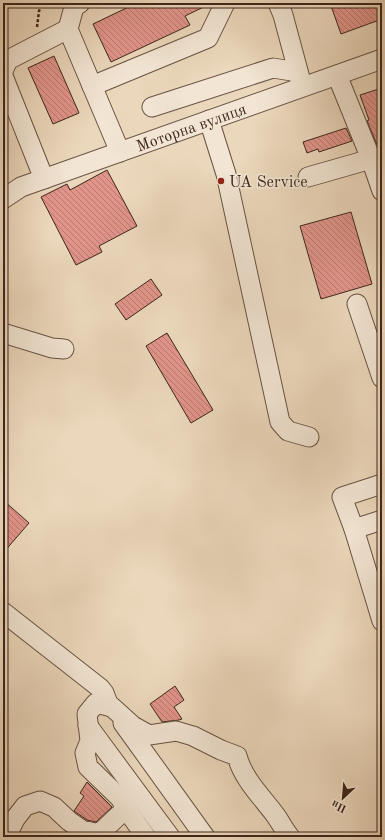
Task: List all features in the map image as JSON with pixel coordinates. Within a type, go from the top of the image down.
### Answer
[{"type":"street","points":[[80,3],[74,6],[68,29],[120,152]]},
{"type":"street","points":[[92,86],[208,38],[225,3]]},
{"type":"street","points":[[278,3],[283,15],[300,79]]},
{"type":"street","points":[[3,71],[8,60],[68,29]]},
{"type":"street","name":"Моторна вулиця","points":[[3,199],[21,187],[209,120],[300,79],[337,75],[382,59]]},
{"type":"street","points":[[152,107],[273,68],[300,79]]},
{"type":"street","points":[[337,75],[381,185]]},
{"type":"street","points":[[3,76],[44,179]]},
{"type":"street","points":[[209,120],[226,174],[280,422],[288,431],[309,437]]},
{"type":"street","points":[[308,177],[371,159]]},
{"type":"street","points":[[357,304],[382,378]]},
{"type":"street","points":[[3,333],[52,348],[64,350]]},
{"type":"street","points":[[382,484],[342,497],[354,529],[382,621]]},
{"type":"street","points":[[354,529],[382,520]]},
{"type":"street","points":[[3,612],[100,688],[104,693],[110,707],[205,837]]},
{"type":"street","points":[[146,837],[120,798],[88,767],[85,753],[90,741],[87,714],[96,703],[110,707],[133,726],[149,735],[176,731],[193,736],[237,756],[239,763],[260,797],[277,817],[290,837]]},
{"type":"street","points":[[88,726],[170,837]]},
{"type":"street","points":[[6,837],[15,819],[25,806],[40,801],[54,807],[69,821],[82,830],[100,836],[118,816],[127,810]]},
{"type":"building","points":[[137,3],[212,3],[185,16],[190,25],[111,62],[93,24]]},
{"type":"building","points":[[330,3],[376,3],[382,19],[341,34]]},
{"type":"building","points":[[54,56],[79,113],[53,124],[28,68]]},
{"type":"building","points":[[382,88],[381,154],[367,121],[369,120],[360,95]]},
{"type":"building","points":[[346,128],[352,141],[319,152],[318,149],[307,153],[303,142]]},
{"type":"building","points":[[107,170],[137,226],[99,246],[102,252],[76,265],[41,197],[67,184],[70,190]]},
{"type":"building","points":[[351,212],[372,284],[321,299],[300,226]]},
{"type":"building","points":[[151,279],[162,295],[126,320],[115,304]]},
{"type":"building","points":[[167,333],[213,410],[191,423],[146,346]]},
{"type":"building","points":[[3,500],[29,523],[3,553]]},
{"type":"building","points":[[175,686],[184,700],[174,707],[182,719],[162,722],[150,704]]},
{"type":"building","points":[[87,782],[112,807],[96,822],[87,820],[74,811],[84,796],[80,793]]},
{"type":"place","name":"UA Service","points":[[221,181]]}]
